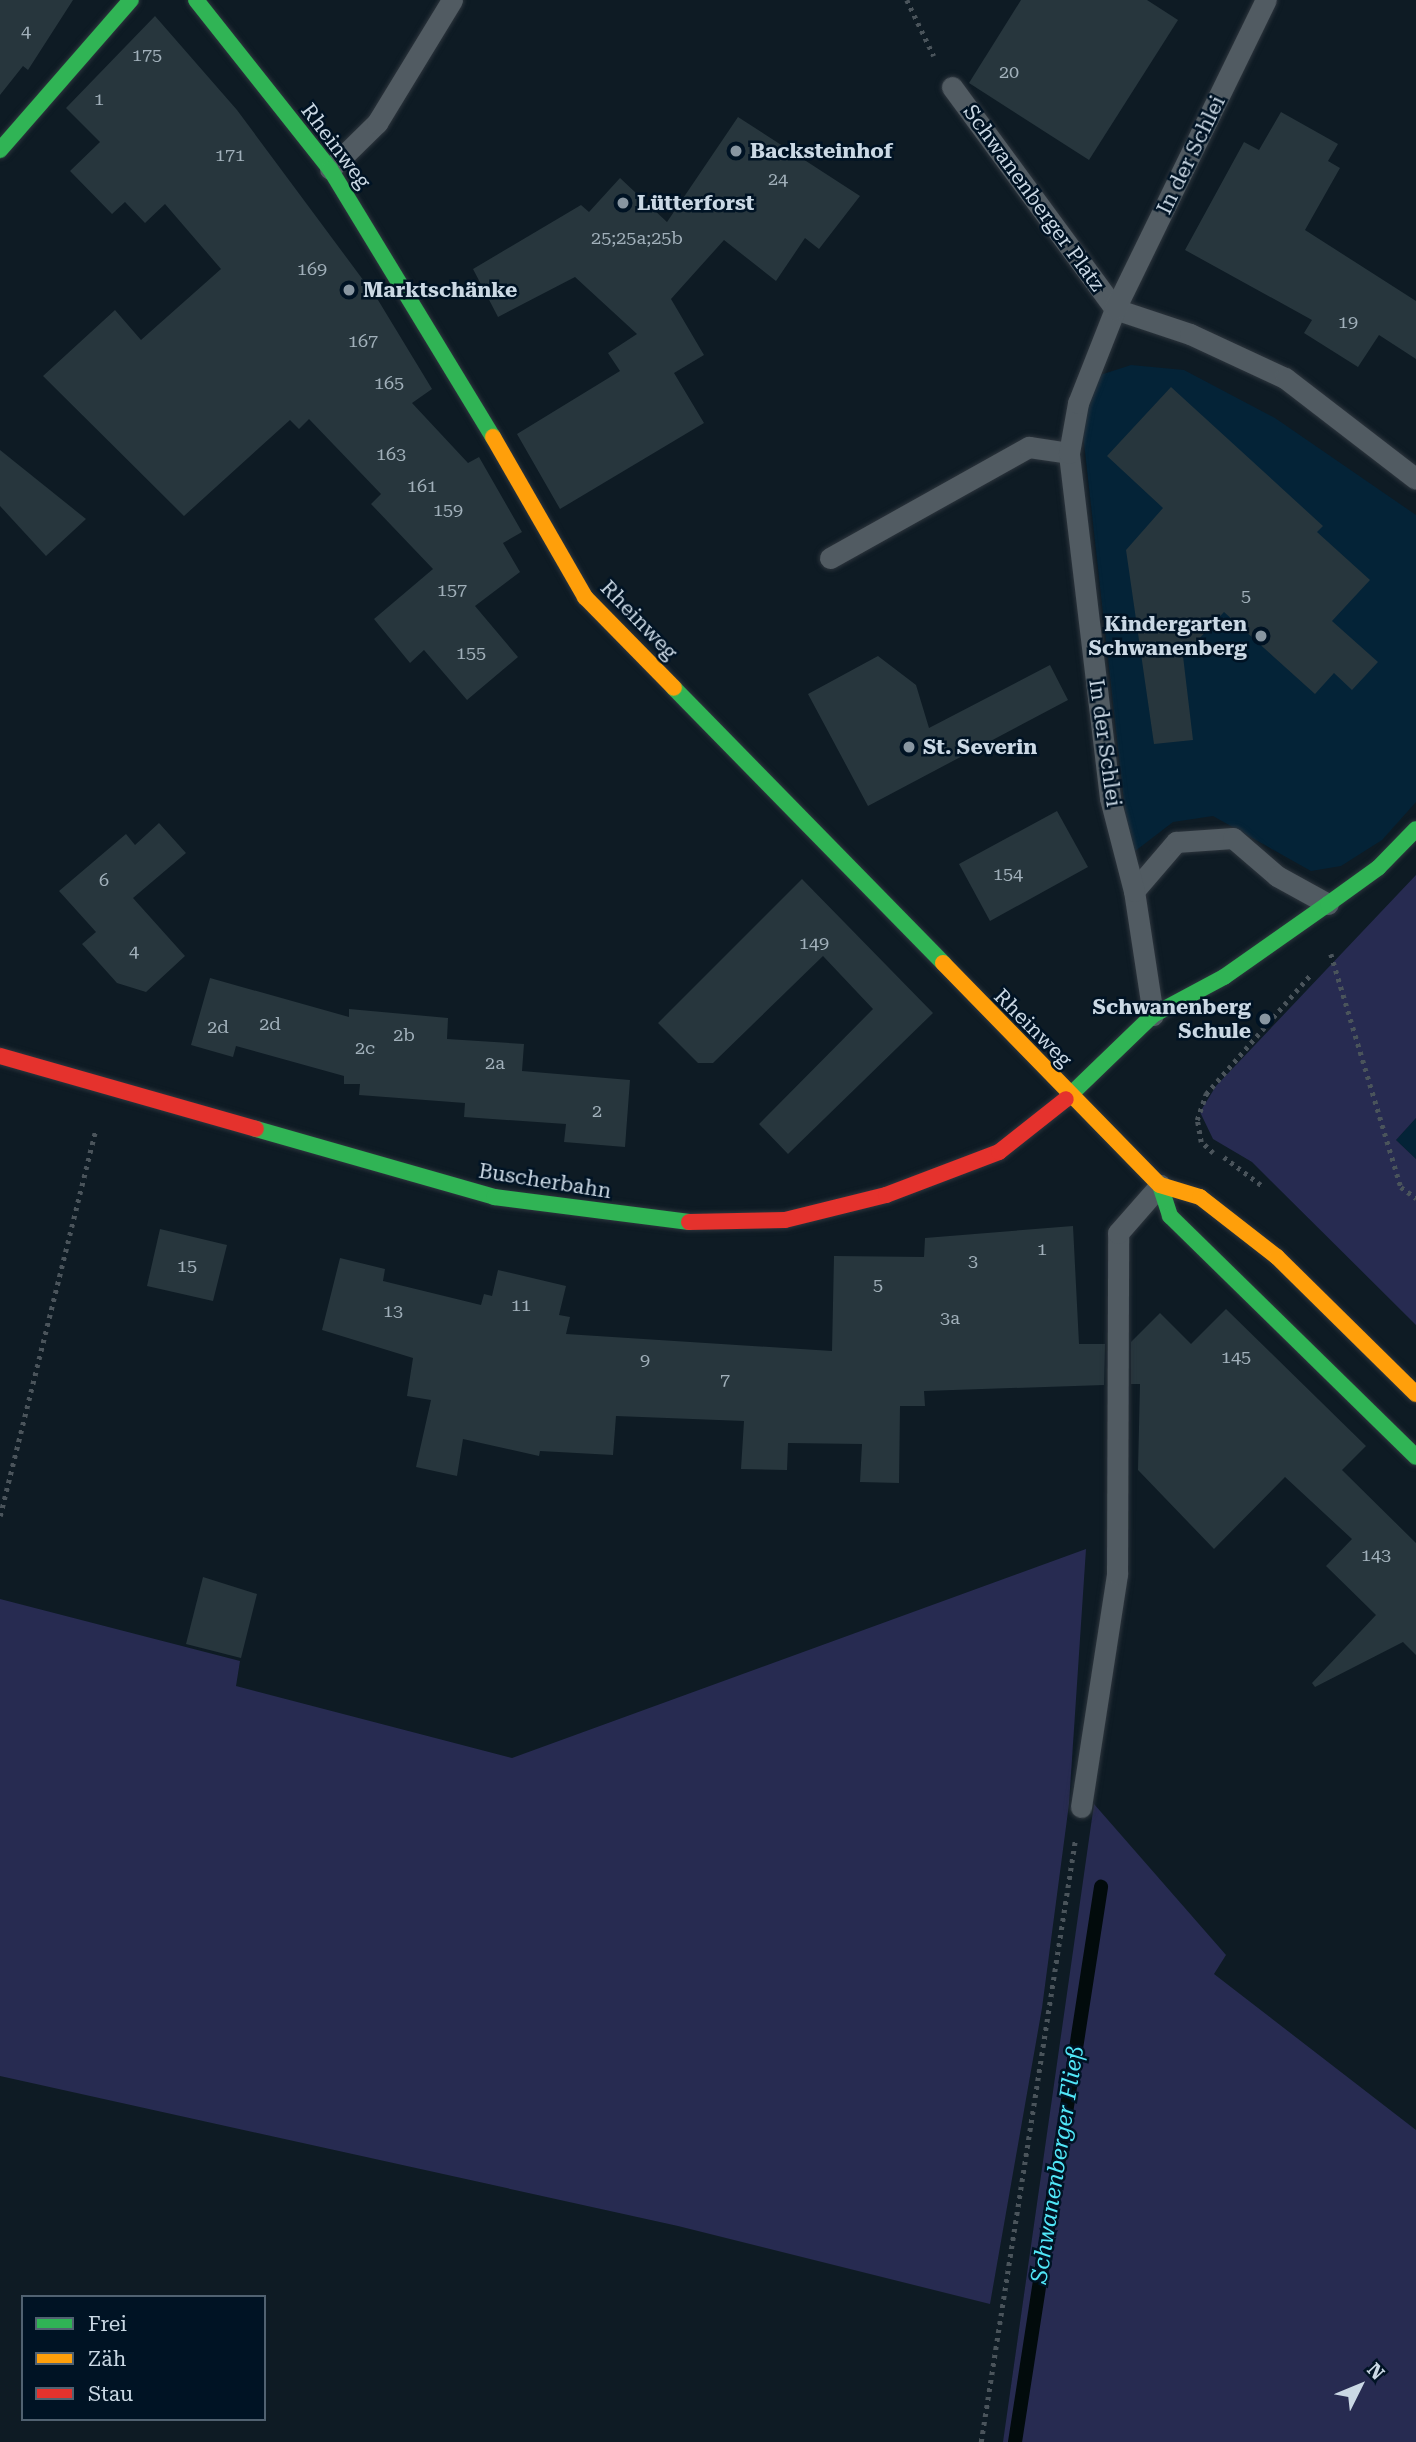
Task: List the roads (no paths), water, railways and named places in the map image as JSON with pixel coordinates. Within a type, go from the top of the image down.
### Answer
[{"type":"main road","points":[[0,150],[131,0]]},
{"type":"main road","name":"Rheinweg","points":[[196,0],[330,169],[395,267],[585,597],[1070,1096],[1160,1185],[1170,1216],[1416,1457]]},
{"type":"main road","points":[[1070,1096],[1153,1015],[1224,976],[1328,904],[1378,868],[1416,829]]},
{"type":"main road","name":"Buscherbahn","points":[[0,1056],[494,1197],[675,1222],[785,1220],[886,1195],[999,1152],[1070,1096]]},
{"type":"main road","name":"Rheinweg","points":[[1160,1185],[1200,1196],[1277,1257],[1416,1394]]},
{"type":"lane","points":[[330,169],[377,123],[452,0]]},
{"type":"lane","name":"In der Schlei","points":[[1153,1015],[1134,891],[1110,798],[1069,453],[1078,403],[1115,309],[1266,0]]},
{"type":"lane","name":"Schwanenberger Platz","points":[[952,87],[1115,309]]},
{"type":"lane","points":[[1115,309],[1190,334],[1286,378],[1416,479]]},
{"type":"lane","points":[[831,558],[1029,447],[1069,453]]},
{"type":"lane","points":[[1134,891],[1176,842],[1233,838],[1277,876],[1328,904]]},
{"type":"lane","points":[[1081,1807],[1117,1574],[1118,1233],[1160,1185]]},
{"type":"waterway","name":"Schwanenberger Fließ","points":[[1015,2442],[1101,1887]]},
{"type":"place","name":"Backsteinhof","points":[[736,151]]},
{"type":"place","name":"Lütterforst","points":[[623,203]]},
{"type":"place","name":"Marktschänke","points":[[349,290]]},
{"type":"place","name":"Kindergarten Schwanenberg","points":[[1261,636]]},
{"type":"place","name":"St. Severin","points":[[909,747]]},
{"type":"place","name":"Schwanenberg Schule","points":[[1265,1019]]}]
